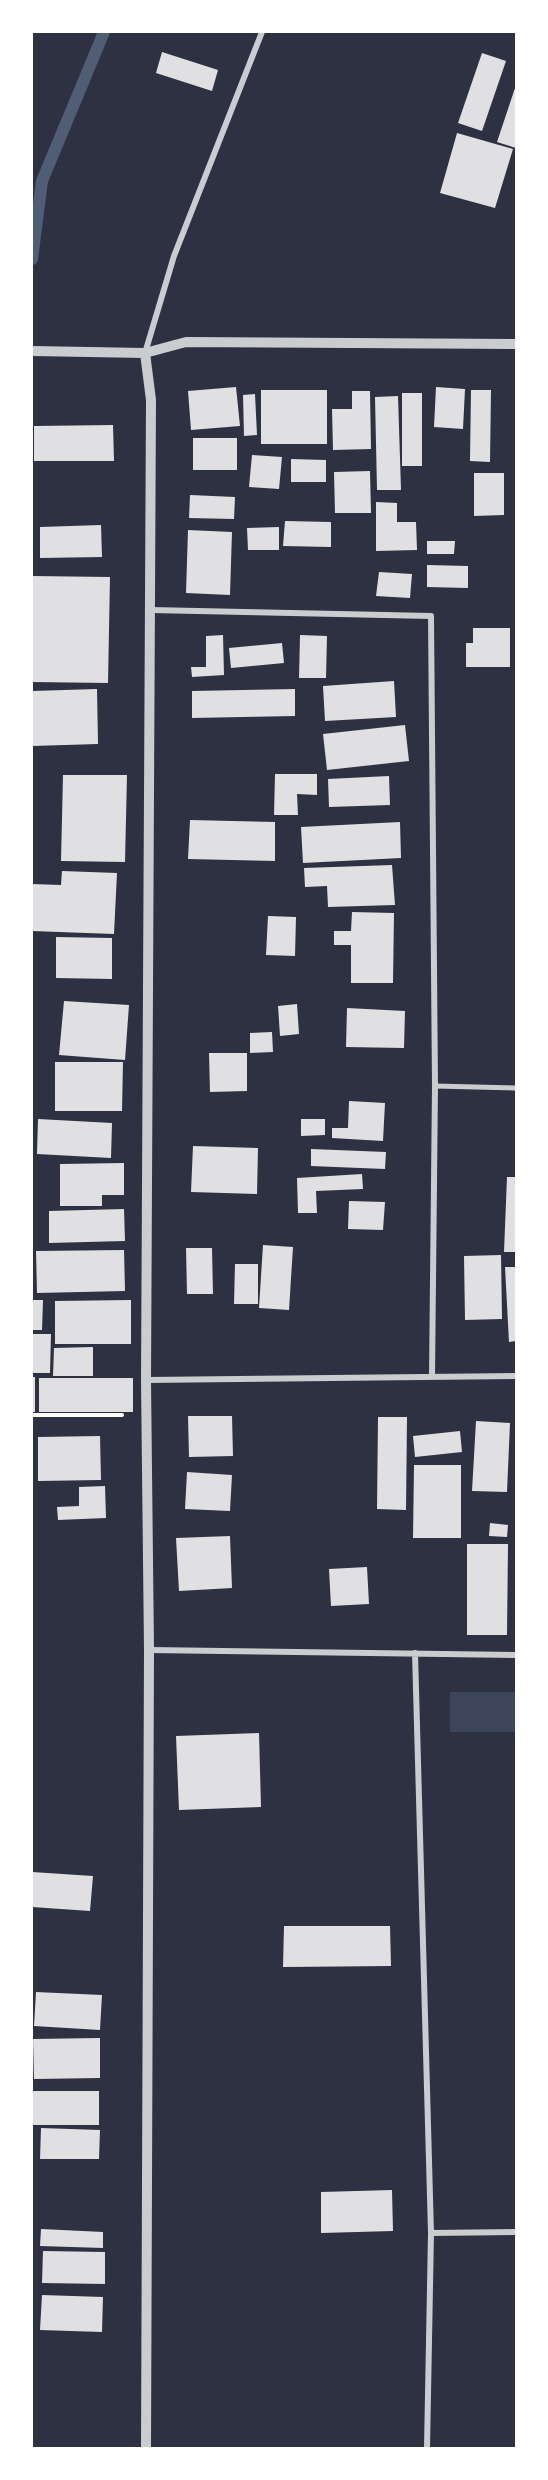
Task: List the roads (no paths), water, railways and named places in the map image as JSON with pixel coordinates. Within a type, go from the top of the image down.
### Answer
[{"type":"street","points":[[146,2448],[149,1650],[146,1380],[151,400],[145,353],[174,256],[262,32]]},
{"type":"street","points":[[32,351],[145,353],[186,342],[516,344]]},
{"type":"street","points":[[151,610],[431,616],[435,1086],[432,1376]]},
{"type":"street","points":[[435,1086],[516,1088]]},
{"type":"street","points":[[146,1380],[516,1376]]},
{"type":"street","points":[[149,1650],[516,1655]]},
{"type":"street","points":[[415,1653],[431,2233],[427,2448]]},
{"type":"street","points":[[431,2233],[516,2232]]},
{"type":"waterway","points":[[32,259],[42,181],[104,32]]}]
